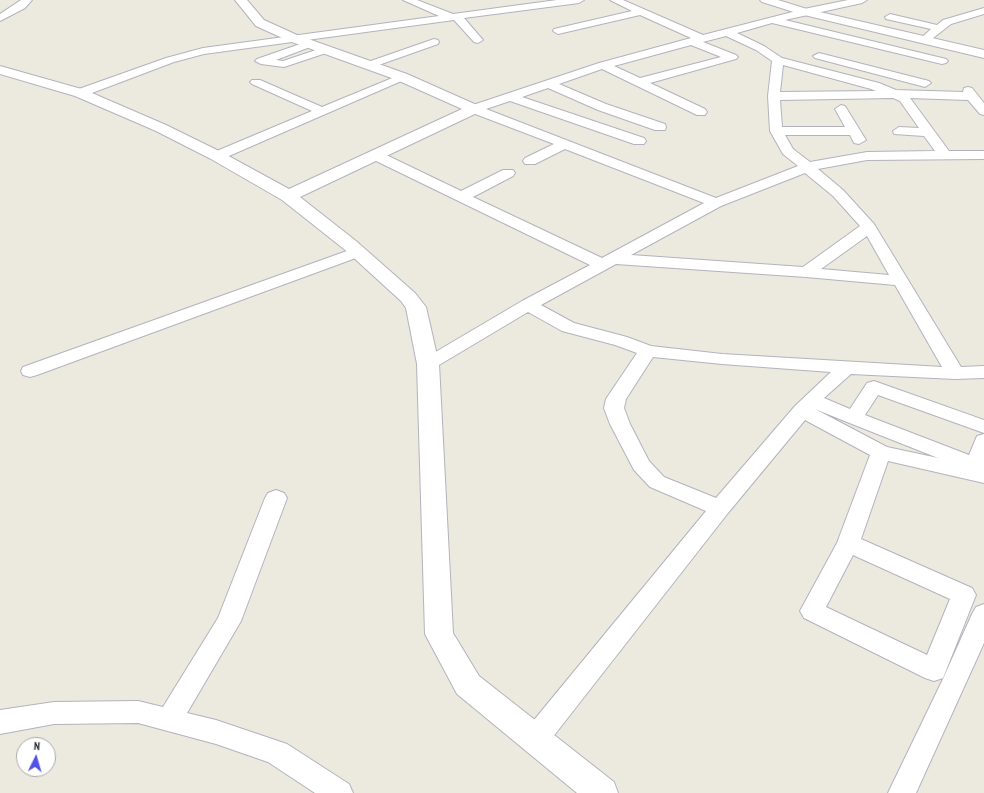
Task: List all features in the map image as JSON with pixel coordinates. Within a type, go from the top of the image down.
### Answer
[{"type":"street","points":[[0,18],[21,6],[27,0]]},
{"type":"street","points":[[242,0],[260,23],[293,38],[402,77],[474,109],[716,204]]},
{"type":"street","points":[[408,0],[454,16],[478,40]]},
{"type":"street","points":[[80,93],[170,60],[240,45],[579,0]]},
{"type":"street","points":[[615,0],[732,57],[640,82]]},
{"type":"street","points":[[766,0],[820,18],[984,54]]},
{"type":"street","points":[[288,196],[474,109],[547,83],[603,65],[695,40],[804,12],[862,0]]},
{"type":"street","points":[[856,82],[922,41],[938,28],[982,7]]},
{"type":"street","points":[[558,31],[641,12]]},
{"type":"street","points":[[890,17],[938,28]]},
{"type":"street","points":[[771,20],[942,61]]},
{"type":"street","points":[[953,20],[976,25]]},
{"type":"street","points":[[727,32],[760,48],[778,60],[897,94],[904,98],[926,132],[944,154]]},
{"type":"street","points":[[922,41],[984,58]]},
{"type":"street","points":[[369,65],[434,42]]},
{"type":"street","points":[[309,44],[261,61],[284,64],[325,50]]},
{"type":"street","points":[[819,56],[925,83]]},
{"type":"street","points":[[778,60],[774,96],[776,131],[788,151],[838,192],[869,227],[955,373]]},
{"type":"street","points":[[603,65],[701,112]]},
{"type":"street","points":[[0,70],[80,93],[161,128],[217,156],[288,196],[358,252],[408,297],[416,307],[428,364],[439,634],[468,685],[602,793]]},
{"type":"street","points":[[217,156],[402,77]]},
{"type":"street","points":[[256,82],[322,112]]},
{"type":"street","points":[[547,83],[602,107],[660,127]]},
{"type":"street","points":[[774,96],[970,93],[984,111]]},
{"type":"street","points":[[511,97],[639,141]]},
{"type":"street","points":[[578,119],[602,107]]},
{"type":"street","points":[[841,109],[855,131],[867,156]]},
{"type":"street","points":[[776,131],[855,131]]},
{"type":"street","points":[[899,131],[926,132]]},
{"type":"street","points":[[530,161],[565,144]]},
{"type":"street","points":[[428,364],[528,305],[716,204],[807,167],[867,156],[944,154],[984,155]]},
{"type":"street","points":[[375,155],[461,197],[608,262],[806,272],[901,281]]},
{"type":"street","points":[[461,197],[508,173]]},
{"type":"street","points":[[806,272],[869,227]]},
{"type":"street","points":[[30,371],[358,252]]},
{"type":"street","points":[[528,305],[568,327],[621,341],[648,351],[722,359],[847,368],[955,373],[984,372]]},
{"type":"street","points":[[648,351],[616,399],[614,408],[620,424],[642,465],[657,482],[720,508]]},
{"type":"street","points":[[535,739],[720,508],[807,405],[847,368]]},
{"type":"street","points":[[854,418],[874,387],[984,427]]},
{"type":"street","points":[[807,405],[854,418],[975,465],[984,440]]},
{"type":"street","points":[[807,405],[881,452],[984,476]]},
{"type":"street","points":[[848,543],[964,595],[934,670],[812,611],[848,543],[881,452]]},
{"type":"street","points":[[169,720],[228,621],[276,498]]},
{"type":"street","points":[[902,793],[956,680],[984,614]]},
{"type":"street","points":[[0,722],[62,713],[138,712],[216,732],[277,753],[339,793]]}]
